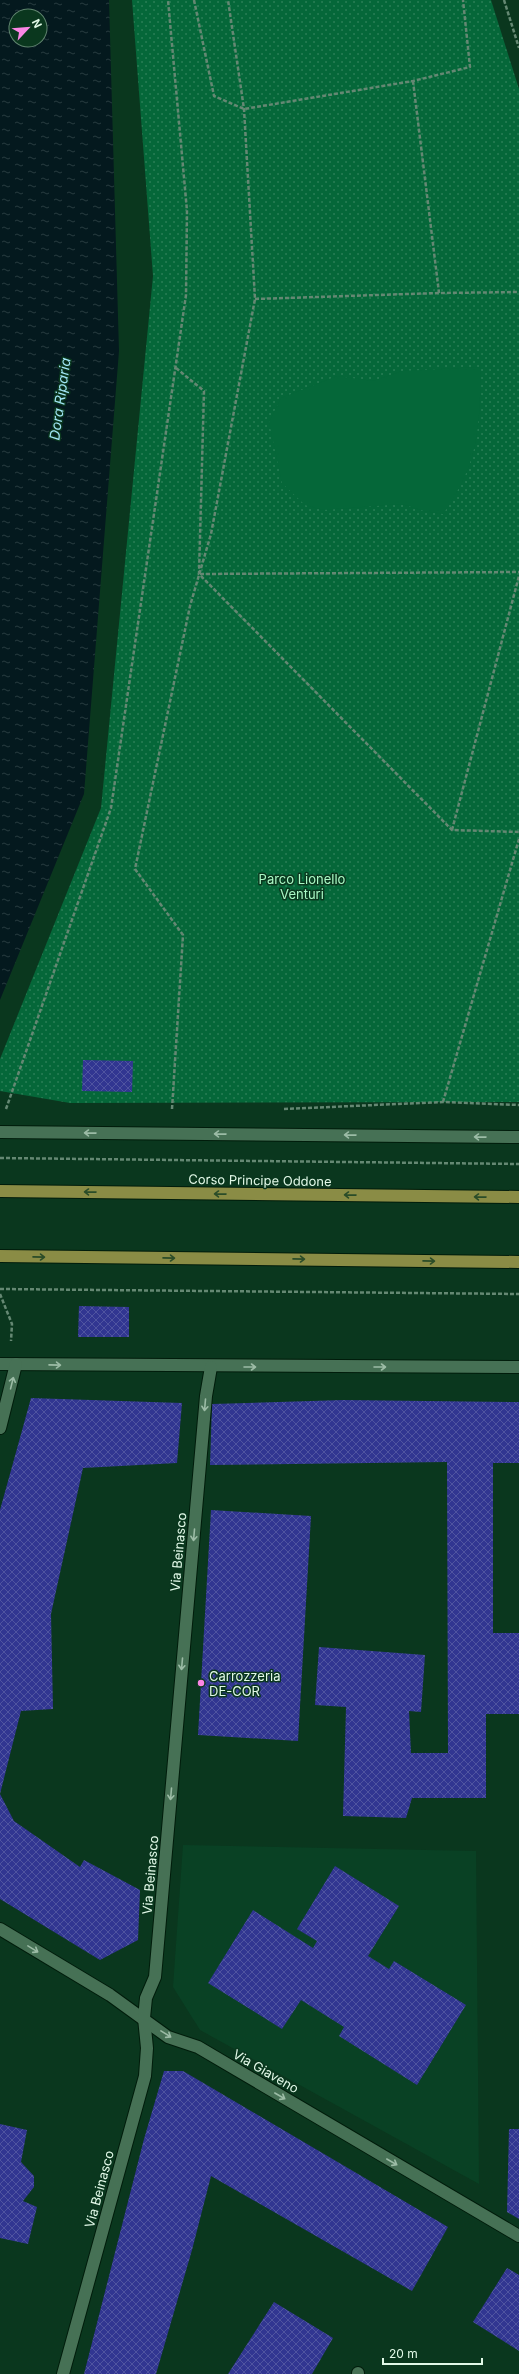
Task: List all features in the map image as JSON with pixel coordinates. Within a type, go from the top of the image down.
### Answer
[{"type":"main road","name":"Corso Principe Oddone","points":[[0,1191],[519,1197]]},
{"type":"main road","points":[[0,1256],[519,1262]]},
{"type":"street","points":[[0,1132],[519,1137]]},
{"type":"street","points":[[0,1364],[211,1367],[519,1367]]},
{"type":"street","points":[[0,1428],[16,1364]]},
{"type":"street","name":"Via Beinasco","points":[[63,2374],[145,2076],[147,2048],[144,2018],[146,1998],[155,1977],[206,1396],[211,1367]]},
{"type":"street","name":"Via Giaveno","points":[[0,1929],[144,2018],[168,2037],[198,2047],[519,2236]]},
{"type":"path","points":[[13,1110],[6,1110],[111,808],[176,368],[186,295],[187,211],[168,0]]},
{"type":"path","points":[[194,0],[214,96],[244,109],[413,81],[470,67],[463,0]]},
{"type":"path","points":[[171,1114],[183,935],[135,869],[190,606],[211,534],[255,299],[244,109],[228,0]]},
{"type":"path","points":[[504,0],[519,48]]},
{"type":"path","points":[[413,81],[439,293]]},
{"type":"path","points":[[255,299],[519,292]]},
{"type":"path","points":[[176,368],[204,391],[199,574],[452,830],[519,832]]},
{"type":"path","points":[[199,574],[519,572]]},
{"type":"path","points":[[452,830],[519,576]]},
{"type":"path","points":[[443,1102],[519,839]]},
{"type":"path","points":[[283,1109],[443,1102],[519,1105]]},
{"type":"path","points":[[0,1158],[519,1164]]},
{"type":"path","points":[[0,1289],[519,1294]]},
{"type":"path","points":[[0,1294],[12,1324]]},
{"type":"shaded area","points":[[183,1845],[476,1851],[479,2184],[200,2030],[173,1987]]},
{"type":"green space","name":"Parco Lionello Venturi","points":[[132,0],[491,0],[519,89],[519,1102],[70,1103],[0,1091],[0,1059],[101,808],[153,276]]},
{"type":"green space","points":[[481,367],[478,427],[471,461],[455,495],[443,514],[424,511],[402,504],[323,510],[305,505],[282,483],[269,422],[281,398],[337,376],[373,381],[402,371]]},
{"type":"water","name":"Dora Riparia","points":[[0,0],[109,0],[119,351],[84,794],[0,1000]]},
{"type":"building","points":[[83,1060],[133,1061],[132,1092],[82,1091]]},
{"type":"building","points":[[79,1306],[129,1307],[129,1337],[78,1337]]},
{"type":"building","points":[[31,1398],[182,1403],[177,1463],[83,1468],[51,1614],[53,1709],[21,1711],[0,1794],[0,1510]]},
{"type":"building","points":[[343,1400],[519,1402],[519,1463],[493,1463],[493,1633],[519,1633],[519,1714],[486,1714],[486,1798],[412,1798],[406,1818],[343,1816],[346,1707],[315,1705],[319,1647],[425,1655],[421,1712],[409,1711],[411,1753],[448,1753],[447,1462],[210,1465],[212,1404]]},
{"type":"building","points":[[211,1510],[311,1516],[298,1741],[198,1735]]},
{"type":"building","points":[[0,1794],[14,1821],[80,1867],[84,1860],[140,1890],[138,1940],[100,1960],[0,1899]]},
{"type":"building","points":[[335,1866],[399,1906],[368,1956],[389,1969],[394,1961],[466,2005],[417,2085],[339,2036],[344,2027],[301,2000],[282,2029],[208,1983],[253,1910],[313,1948],[317,1941],[297,1929]]},
{"type":"building","points":[[164,2071],[183,2071],[448,2227],[412,2291],[211,2176],[192,2250],[156,2374],[84,2374],[144,2139]]},
{"type":"building","points":[[0,2124],[27,2130],[21,2162],[34,2176],[34,2187],[23,2201],[37,2207],[28,2244],[0,2238]]},
{"type":"building","points":[[509,2129],[519,2129],[519,2219],[507,2212]]},
{"type":"building","points":[[507,2268],[519,2275],[519,2351],[473,2322]]},
{"type":"building","points":[[274,2302],[333,2338],[312,2374],[228,2374]]},
{"type":"place","name":"Carrozzeria DE-COR","points":[[201,1683]]}]
